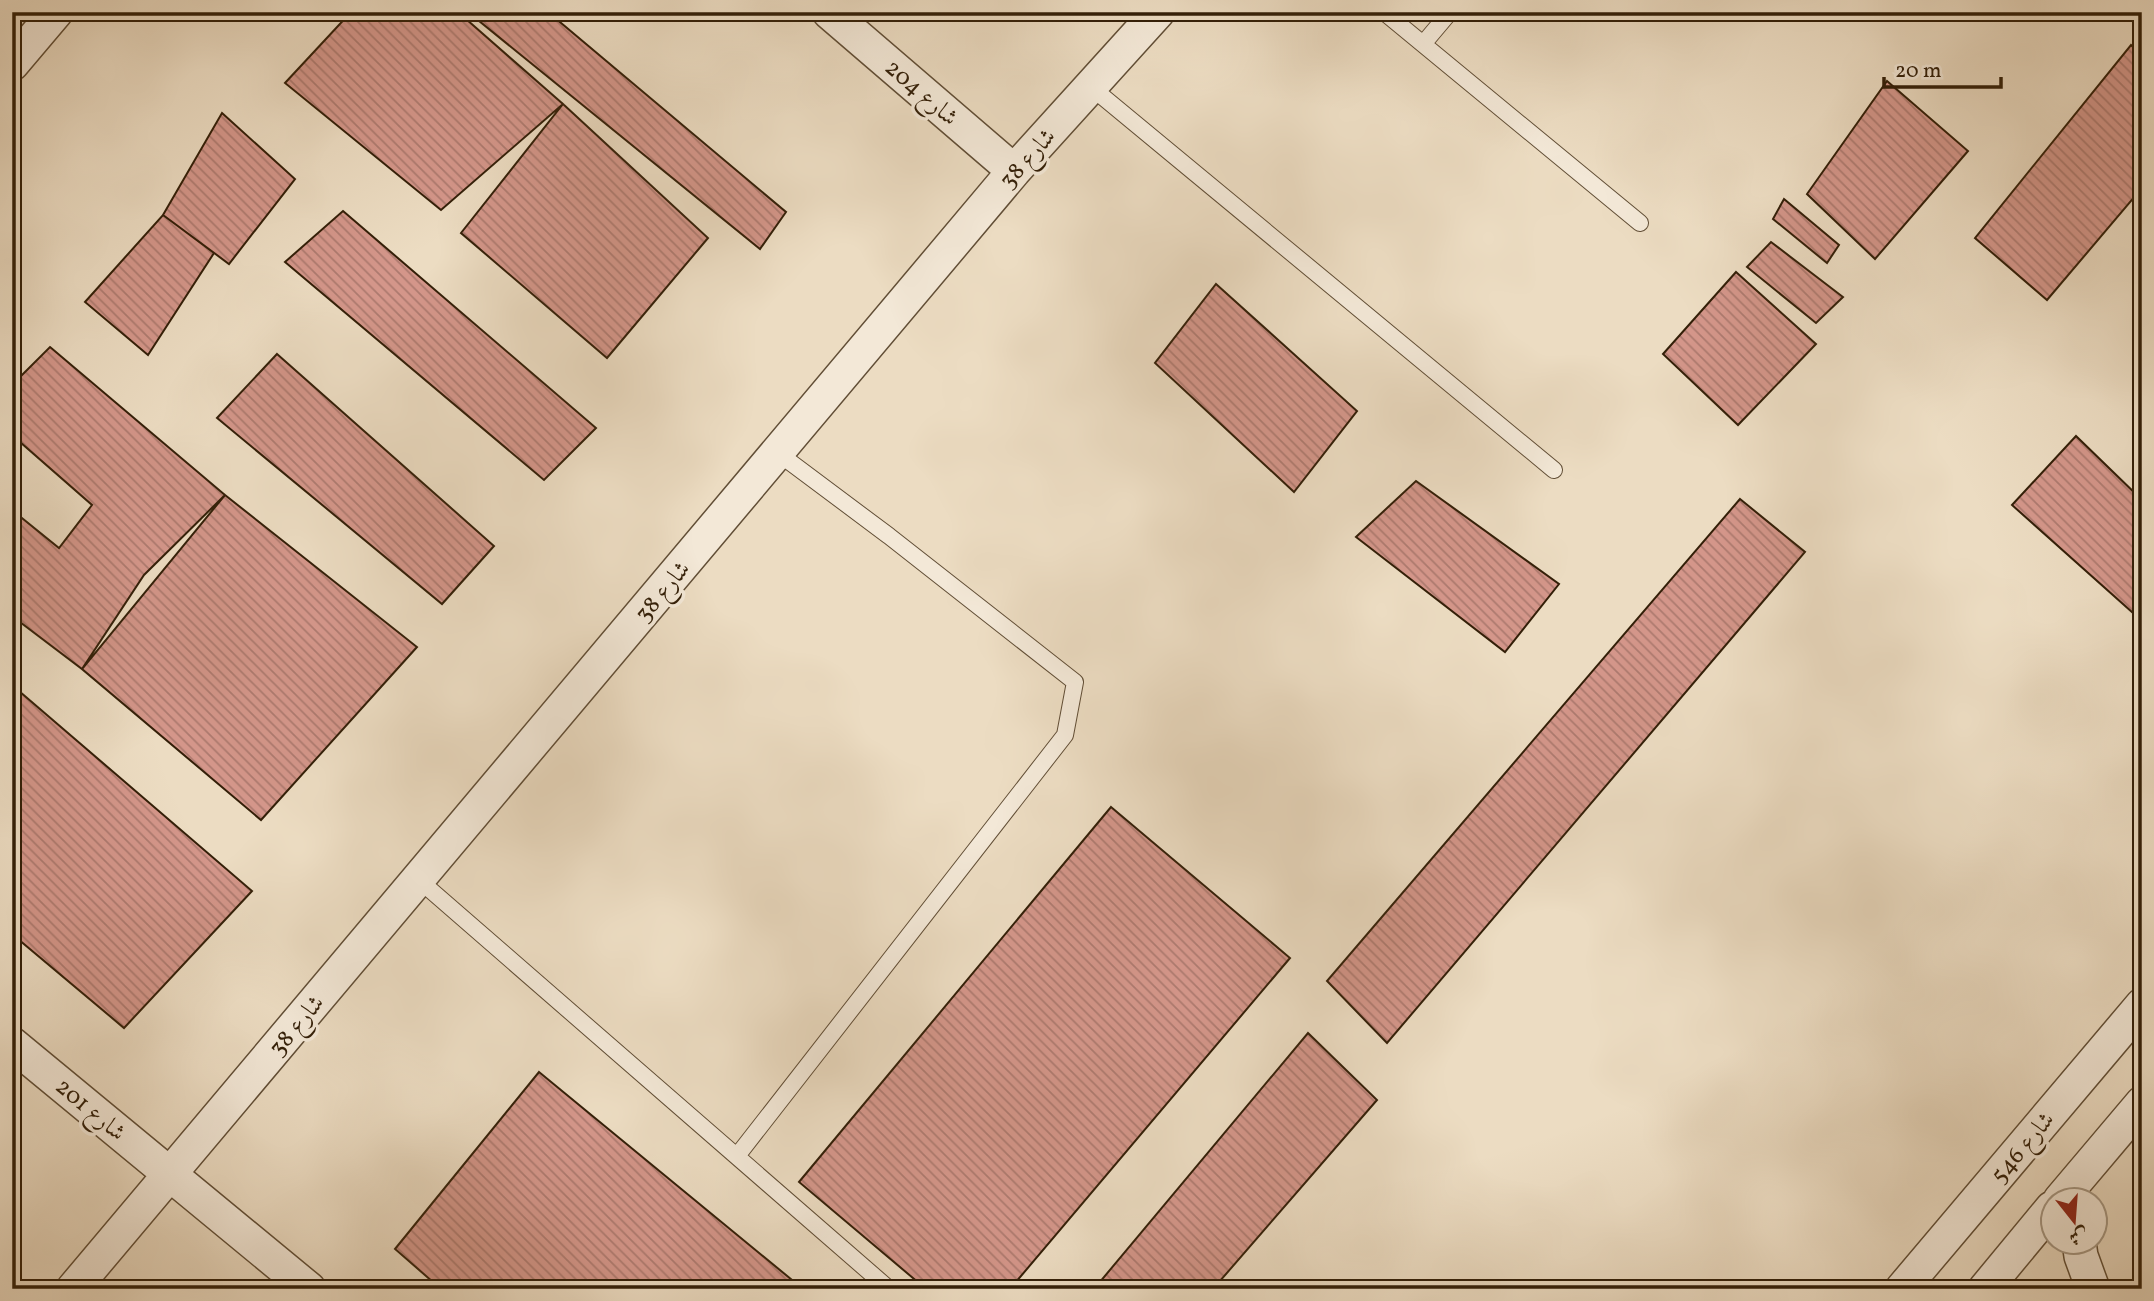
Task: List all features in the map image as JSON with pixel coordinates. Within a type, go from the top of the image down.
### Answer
[{"type":"street","points":[[12,64],[56,12]]},
{"type":"street","name":"شارع 204","points":[[829,12],[1014,171]]},
{"type":"street","name":"شارع 38","points":[[73,1289],[1014,171],[1158,12]]},
{"type":"street","name":"شارع 546","points":[[1902,1289],[2142,1005]]},
{"type":"street","name":"شارع 201","points":[[12,1044],[170,1174]]},
{"type":"street","points":[[2076,1186],[2142,1103]]},
{"type":"street","points":[[170,1174],[309,1289]]},
{"type":"street","points":[[1985,1289],[2038,1226]]},
{"type":"street","points":[[2081,1256],[2093,1289]]},
{"type":"lane","points":[[1384,12],[1640,223]]},
{"type":"lane","points":[[1423,44],[1450,12]]},
{"type":"lane","points":[[1091,88],[1554,470]]},
{"type":"lane","points":[[737,1156],[1065,735],[1075,682],[778,453]]},
{"type":"lane","points":[[419,880],[889,1289]]},
{"type":"building","points":[[351,12],[458,12],[563,104],[441,210],[285,83]]},
{"type":"building","points":[[468,12],[548,12],[786,212],[760,249]]},
{"type":"building","points":[[2131,45],[2142,56],[2142,188],[2047,300],[1975,238]]},
{"type":"building","points":[[1887,81],[1968,151],[1875,259],[1807,194]]},
{"type":"building","points":[[563,104],[708,238],[607,358],[461,233]]},
{"type":"building","points":[[222,113],[295,179],[229,264],[163,215]]},
{"type":"building","points":[[1784,199],[1839,245],[1827,263],[1773,219]]},
{"type":"building","points":[[343,211],[596,428],[544,480],[285,262]]},
{"type":"building","points":[[163,215],[214,253],[148,355],[85,302]]},
{"type":"building","points":[[1771,242],[1843,297],[1816,323],[1747,267]]},
{"type":"building","points":[[1736,272],[1816,344],[1738,425],[1663,354]]},
{"type":"building","points":[[1216,284],[1357,411],[1294,492],[1155,363]]},
{"type":"building","points":[[50,347],[225,495],[144,575],[82,669],[12,616],[12,510],[59,548],[92,505],[12,435],[12,385]]},
{"type":"building","points":[[277,354],[494,546],[442,604],[217,418]]},
{"type":"building","points":[[2076,436],[2142,500],[2142,621],[2012,505]]},
{"type":"building","points":[[1416,481],[1559,584],[1505,652],[1356,537]]},
{"type":"building","points":[[225,495],[417,647],[261,820],[82,669]]},
{"type":"building","points":[[1740,499],[1805,552],[1387,1043],[1327,981]]},
{"type":"building","points":[[12,685],[252,891],[124,1028],[12,934]]},
{"type":"building","points":[[1111,807],[1290,958],[1010,1289],[926,1289],[799,1182]]},
{"type":"building","points":[[1308,1033],[1377,1100],[1213,1289],[1094,1289]]},
{"type":"building","points":[[539,1072],[803,1289],[441,1289],[395,1249]]}]
